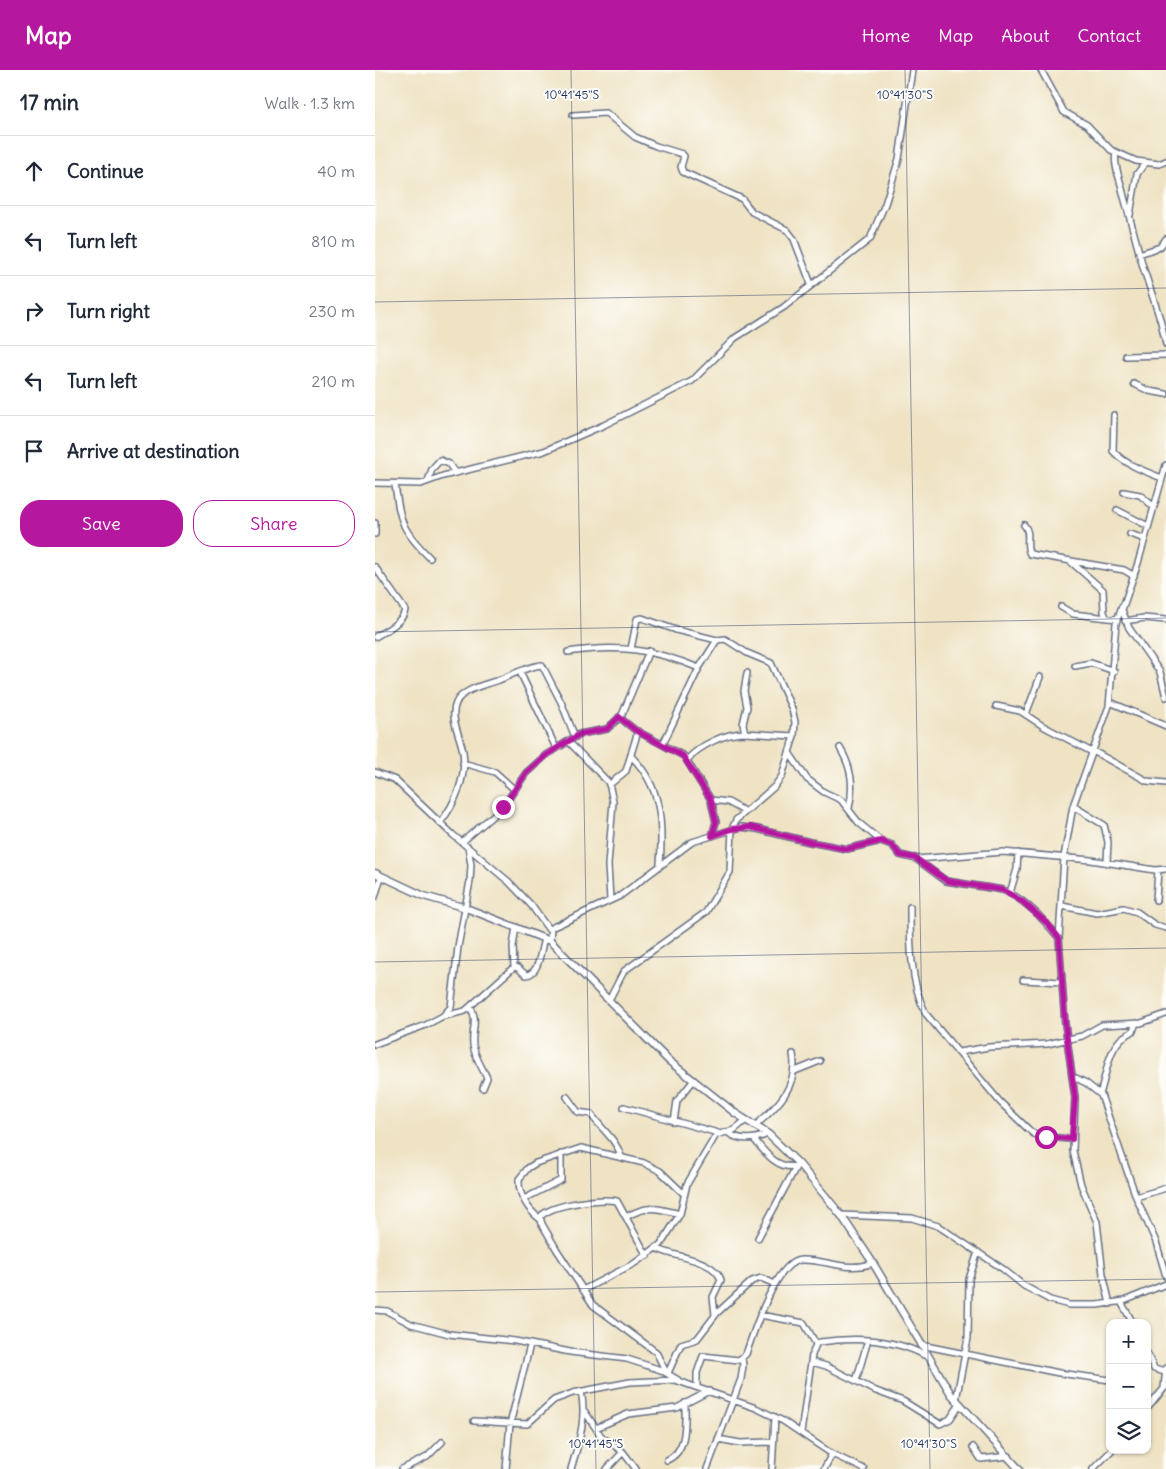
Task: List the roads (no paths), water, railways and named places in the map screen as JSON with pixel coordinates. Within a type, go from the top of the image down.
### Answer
[{"type":"street","points":[[375,483],[416,485],[455,473],[544,451],[681,388],[702,372],[735,338],[784,307],[811,284],[862,247],[873,235],[899,159],[913,70]]},
{"type":"street","points":[[1041,70],[1064,112],[1087,125],[1116,153],[1131,160],[1159,164],[1166,161]]},
{"type":"street","points":[[573,115],[606,113],[635,137],[651,145],[682,154],[684,156],[681,167],[683,172],[742,199],[752,212],[790,233],[797,244],[811,284]]},
{"type":"street","points":[[1116,153],[1115,165],[1139,254],[1164,320],[1166,344]]},
{"type":"street","points":[[1130,216],[1137,174],[1146,162]]},
{"type":"street","points":[[1139,254],[1160,247],[1166,239]]},
{"type":"street","points":[[1127,356],[1166,355]]},
{"type":"street","points":[[1134,384],[1149,391],[1166,394]]},
{"type":"street","points":[[1114,415],[1113,451],[1117,456],[1146,472],[1162,478]]},
{"type":"street","points":[[428,481],[432,469],[440,460],[449,464],[455,473]]},
{"type":"street","points":[[1110,1304],[1103,1274],[1097,1222],[1078,1176],[1072,1139],[1075,1098],[1067,1039],[1059,938],[1064,857],[1073,806],[1110,702],[1117,619],[1134,576],[1166,466]]},
{"type":"street","points":[[395,484],[403,527],[411,539],[431,558]]},
{"type":"street","points":[[1125,492],[1141,495],[1153,506]]},
{"type":"street","points":[[1117,510],[1148,526]]},
{"type":"street","points":[[375,523],[375,534]]},
{"type":"street","points":[[1024,525],[1028,531],[1027,550],[1029,554],[1127,571],[1134,576]]},
{"type":"street","points":[[1130,534],[1145,539]]},
{"type":"street","points":[[1069,561],[1103,590],[1104,612],[1107,617]]},
{"type":"street","points":[[375,567],[405,610],[403,615],[391,627],[375,637]]},
{"type":"street","points":[[1122,606],[1125,622],[1163,676],[1166,697]]},
{"type":"street","points":[[1061,607],[1073,614],[1117,619]]},
{"type":"street","points":[[609,1000],[624,972],[706,912],[730,872],[732,829],[736,820],[744,811],[774,787],[782,776],[790,754],[795,722],[792,710],[771,663],[747,654],[725,639],[717,640],[676,630],[642,618],[637,619],[631,649]]},
{"type":"street","points":[[1125,622],[1144,618],[1166,620]]},
{"type":"street","points":[[663,744],[699,668],[717,640]]},
{"type":"street","points":[[568,652],[631,649],[649,651],[699,668]]},
{"type":"street","points":[[462,842],[503,807],[533,766],[575,736],[607,729],[619,717],[627,705],[649,651]]},
{"type":"street","points":[[1075,666],[1091,663],[1113,671]]},
{"type":"street","points":[[440,823],[455,799],[463,763],[463,751],[455,725],[455,704],[457,700],[476,688],[539,665],[544,667],[575,736]]},
{"type":"street","points":[[520,672],[556,748]]},
{"type":"street","points":[[745,732],[743,724],[747,707],[744,691],[747,673]]},
{"type":"street","points":[[1026,714],[1040,677]]},
{"type":"street","points":[[1110,702],[1166,726]]},
{"type":"street","points":[[996,706],[1026,714],[1043,726],[1147,781],[1166,783]]},
{"type":"street","points":[[619,717],[638,731],[663,744],[687,760],[711,800],[716,822],[712,836]]},
{"type":"street","points":[[609,785],[626,771],[638,731]]},
{"type":"street","points":[[687,760],[705,744],[735,733],[745,732],[794,736]]},
{"type":"street","points":[[568,741],[595,766],[609,785],[613,802],[608,865],[610,900]]},
{"type":"street","points":[[841,748],[849,766],[853,784],[849,808]]},
{"type":"street","points":[[790,754],[807,779],[824,792],[841,800],[849,808],[859,824],[881,841],[892,845],[900,855],[915,858],[1003,852],[1064,857],[1158,870],[1166,869]]},
{"type":"street","points":[[631,756],[648,776],[656,795],[660,826],[660,865]]},
{"type":"street","points":[[463,763],[495,772],[515,790]]},
{"type":"street","points":[[375,772],[395,780],[440,823],[520,892],[549,930],[536,969],[526,975],[514,967]]},
{"type":"street","points":[[711,800],[727,802],[744,811]]},
{"type":"street","points":[[1073,806],[1104,825],[1108,842],[1107,862]]},
{"type":"street","points":[[549,930],[620,896],[692,842],[732,829],[757,828],[810,842],[847,849],[881,841]]},
{"type":"street","points":[[443,1016],[451,1007],[458,947],[466,908],[471,865],[468,847]]},
{"type":"street","points":[[1010,893],[1017,869],[1018,853]]},
{"type":"street","points":[[915,858],[947,881],[1010,893],[1048,924],[1059,938]]},
{"type":"street","points":[[1156,900],[1158,870]]},
{"type":"street","points":[[375,897],[378,875],[425,896],[466,908],[547,940],[669,1062],[746,1120],[768,1134],[841,1215],[873,1263],[928,1357],[958,1402],[1019,1469]]},
{"type":"street","points":[[1062,906],[1097,914],[1124,908],[1137,912],[1155,925],[1166,928]]},
{"type":"street","points":[[910,907],[912,958],[924,1010],[1000,1102],[1028,1129],[1034,1134],[1046,1137],[1072,1139]]},
{"type":"street","points":[[514,967],[513,946],[516,927]]},
{"type":"street","points":[[375,1044],[408,1033],[443,1016],[457,1014],[471,1006],[514,967]]},
{"type":"street","points":[[1023,980],[1062,982]]},
{"type":"street","points":[[471,1006],[475,1020],[473,1048],[479,1065],[487,1078],[483,1088]]},
{"type":"street","points":[[959,1052],[989,1047],[1047,1044],[1082,1036],[1102,1024],[1147,1022],[1166,1014]]},
{"type":"street","points":[[1136,1023],[1133,1031],[1120,1040],[1117,1045],[1106,1069],[1101,1094],[1136,1197],[1156,1242],[1166,1276]]},
{"type":"street","points":[[755,1126],[775,1109],[787,1092],[795,1071],[793,1054]]},
{"type":"street","points":[[795,1071],[820,1062]]},
{"type":"street","points":[[1072,1076],[1101,1094]]},
{"type":"street","points":[[674,1122],[677,1101],[694,1080]]},
{"type":"street","points":[[567,1097],[577,1112],[591,1114],[602,1130],[615,1142],[621,1156]]},
{"type":"street","points":[[624,1107],[655,1114],[674,1122],[718,1133],[727,1132],[746,1120]]},
{"type":"street","points":[[727,1132],[742,1139],[754,1139],[768,1134]]},
{"type":"street","points":[[583,1290],[647,1256],[656,1248],[680,1214],[684,1194],[706,1149],[718,1133]]},
{"type":"street","points":[[754,1139],[762,1151],[778,1164],[797,1166]]},
{"type":"street","points":[[667,1373],[656,1352],[601,1313],[583,1290],[540,1219],[528,1207],[519,1184],[522,1173],[536,1163],[581,1148],[621,1156],[655,1169],[684,1194]]},
{"type":"street","points":[[524,1199],[561,1180],[561,1154]]},
{"type":"street","points":[[759,1238],[797,1166]]},
{"type":"street","points":[[1136,1197],[1166,1188]]},
{"type":"street","points":[[540,1219],[542,1214],[567,1205],[612,1200],[617,1202],[647,1256]]},
{"type":"street","points":[[626,1217],[637,1211],[649,1208],[680,1214]]},
{"type":"street","points":[[841,1215],[922,1219],[938,1226],[978,1252],[1024,1286],[1049,1300],[1069,1305],[1121,1302],[1166,1284]]},
{"type":"street","points":[[656,1248],[694,1259],[719,1274],[721,1280],[713,1297],[715,1315]]},
{"type":"street","points":[[811,1362],[826,1366],[903,1401],[940,1424],[950,1419],[958,1402],[966,1354],[969,1279],[978,1252]]},
{"type":"street","points":[[697,1387],[697,1373],[703,1356],[735,1360],[742,1358],[746,1354],[760,1315],[775,1284],[795,1261],[801,1260],[859,1268],[873,1263]]},
{"type":"street","points":[[667,1373],[681,1344],[697,1339],[715,1315],[752,1281],[761,1278],[775,1284]]},
{"type":"street","points":[[1121,1302],[1131,1319]]},
{"type":"street","points":[[375,1310],[387,1310],[411,1324],[449,1334],[515,1341],[617,1358],[667,1373],[680,1381],[733,1398],[775,1417],[832,1454],[864,1469]]},
{"type":"street","points":[[760,1315],[804,1323],[816,1344],[811,1362],[801,1434]]},
{"type":"street","points":[[816,1344],[828,1341],[868,1340],[906,1346],[928,1357]]},
{"type":"street","points":[[856,1381],[868,1340]]},
{"type":"street","points":[[507,1469],[510,1424],[530,1345]]},
{"type":"street","points":[[921,1345],[1059,1373],[1106,1379]]},
{"type":"street","points":[[707,1469],[742,1376],[742,1358]]},
{"type":"street","points":[[1151,1362],[1154,1368],[1166,1370],[1164,1390],[1151,1405]]},
{"type":"street","points":[[474,1421],[510,1424],[531,1422],[554,1400],[581,1391],[630,1382],[680,1381]]},
{"type":"street","points":[[571,1469],[578,1450],[585,1412],[581,1391]]},
{"type":"street","points":[[596,1428],[628,1414],[669,1409],[685,1404],[709,1391]]},
{"type":"street","points":[[667,1460],[679,1451],[682,1444],[685,1404]]},
{"type":"street","points":[[585,1412],[601,1436],[623,1452],[636,1469]]},
{"type":"street","points":[[772,1469],[775,1417]]},
{"type":"street","points":[[718,1439],[740,1443],[773,1442]]},
{"type":"street","points":[[402,1469],[427,1457],[442,1442]]},
{"type":"street","points":[[973,1447],[981,1459],[1009,1456]]},
{"type":"street","points":[[607,1469],[623,1452]]},
{"type":"street","points":[[825,1469],[832,1454]]},
{"type":"street","points":[[1093,1469],[1108,1454]]}]
